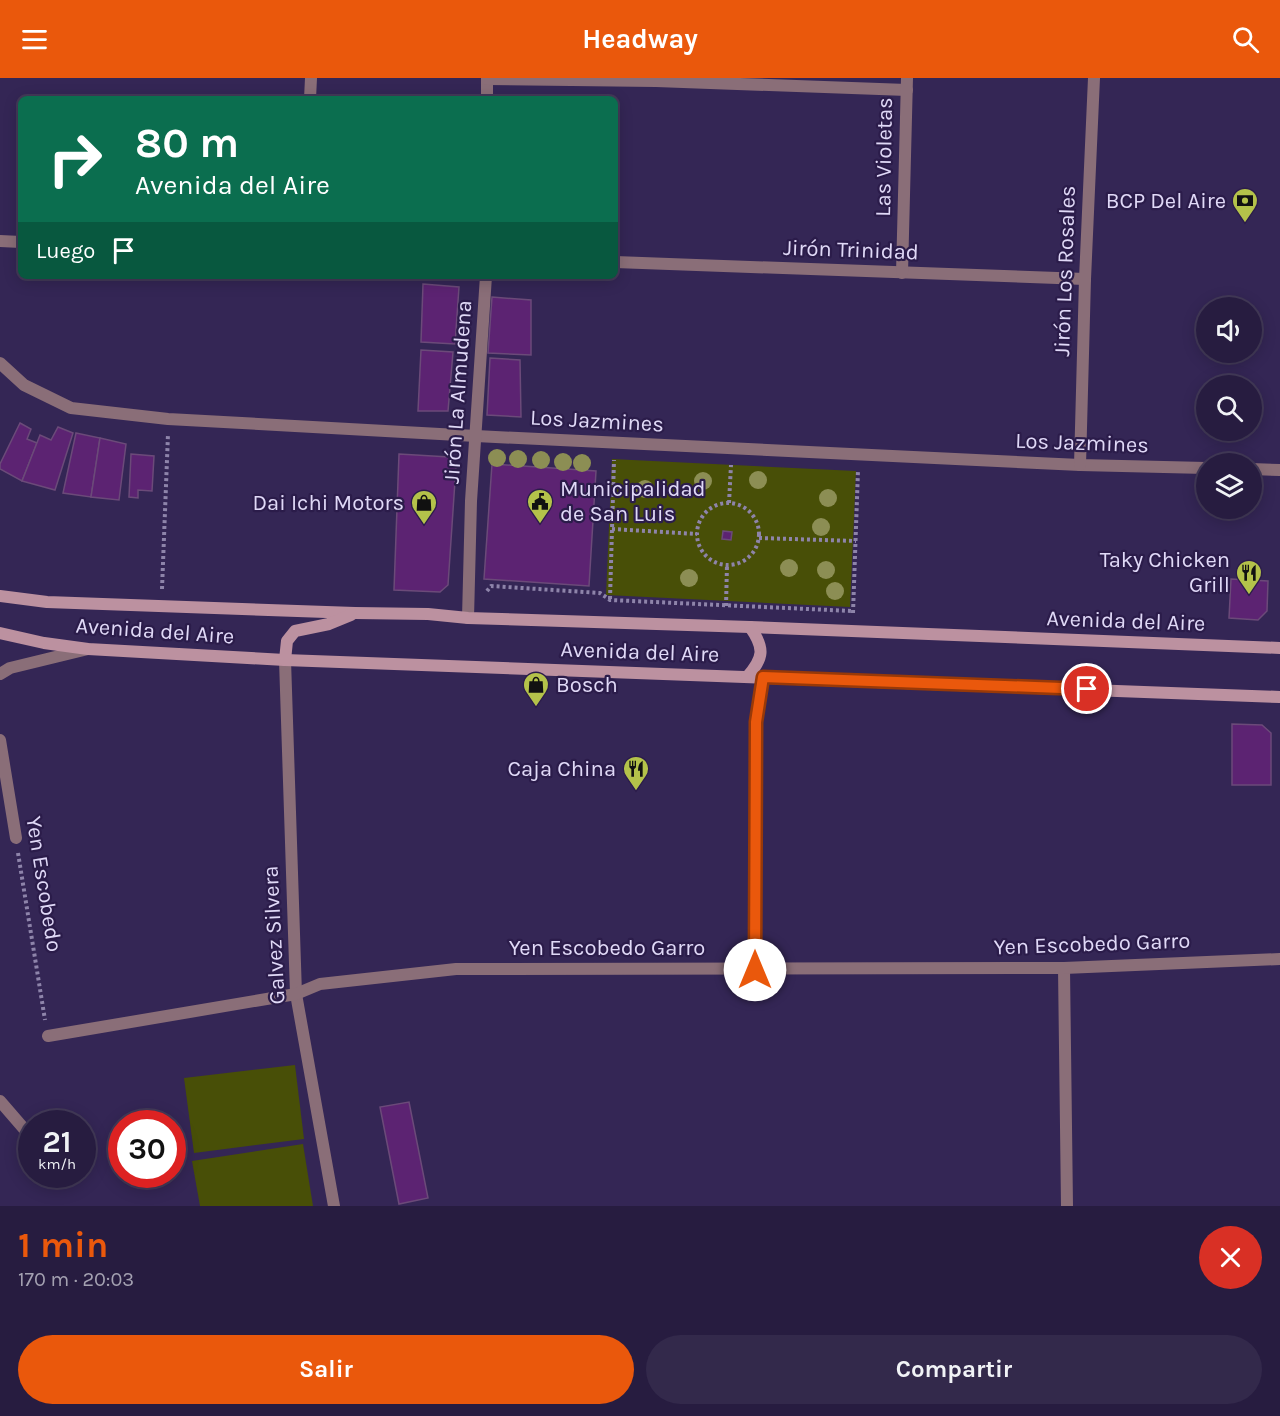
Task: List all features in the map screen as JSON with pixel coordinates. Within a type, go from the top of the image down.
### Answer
[{"type":"main road","name":"Avenida del Aire","points":[[0,596],[47,602],[162,607],[428,614],[468,618],[1280,648]]},
{"type":"main road","points":[[285,660],[287,641],[295,631],[329,624],[355,613]]},
{"type":"main road","points":[[747,677],[759,662],[761,651],[759,640],[750,627]]},
{"type":"main road","name":"Avenida del Aire","points":[[0,633],[44,644],[88,649],[285,660],[1280,697]]},
{"type":"street","points":[[310,96],[311,78]]},
{"type":"street","points":[[487,96],[487,78],[907,84]]},
{"type":"street","name":"Jirón Los Rosales","points":[[1080,465],[1094,78]]},
{"type":"street","name":"Las Violetas","points":[[902,273],[907,84]]},
{"type":"street","points":[[0,242],[18,242]]},
{"type":"street","name":"Jirón Trinidad","points":[[618,262],[1085,279]]},
{"type":"street","name":"Jirón La Almudena","points":[[468,618],[471,501],[486,279]]},
{"type":"street","name":"Los Jazmines","points":[[0,363],[24,385],[71,408],[168,419],[1080,465],[1196,468]]},
{"type":"street","points":[[1262,470],[1280,471]]},
{"type":"street","points":[[0,674],[10,668],[88,649]]},
{"type":"street","name":"Galvez Silvera","points":[[285,660],[296,994],[334,1206]]},
{"type":"street","points":[[755,970],[756,722],[763,677]]},
{"type":"street","name":"Yen Escobedo","points":[[0,740],[15,838]]},
{"type":"street","name":"Yen Escobedo Garro","points":[[48,1036],[296,994],[320,984],[456,969],[1064,968],[1280,959]]},
{"type":"street","points":[[1064,968],[1067,1206]]},
{"type":"street","points":[[0,1101],[18,1122]]},
{"type":"path","points":[[162,607],[168,419]]},
{"type":"path","points":[[852,632],[858,454]]},
{"type":"path","points":[[610,600],[615,457]]},
{"type":"path","points":[[729,503],[731,463]]},
{"type":"path","points":[[729,503],[737,504],[751,513],[759,528],[759,538],[752,553],[737,564],[718,563],[710,559],[699,545],[698,527],[705,513],[712,507],[729,503]]},
{"type":"path","points":[[612,529],[698,534]]},
{"type":"path","points":[[759,538],[856,541]]},
{"type":"path","points":[[726,606],[728,564]]},
{"type":"path","points":[[469,592],[484,594],[491,586],[600,593],[610,600],[853,611]]},
{"type":"path","name":"Yen Escobedo","points":[[15,838],[48,1036]]},
{"type":"green space","points":[[612,459],[856,471],[850,607],[606,595]]},
{"type":"green space","points":[[295,1065],[304,1139],[194,1153],[184,1078]]},
{"type":"green space","points":[[303,1144],[313,1206],[200,1206],[192,1161]]},
{"type":"building","points":[[423,284],[459,287],[455,344],[421,342]]},
{"type":"building","points":[[492,297],[531,300],[531,355],[488,353]]},
{"type":"building","points":[[421,350],[453,352],[448,411],[418,411]]},
{"type":"building","points":[[490,358],[520,360],[521,417],[487,415]]},
{"type":"building","points":[[20,423],[31,429],[27,439],[37,443],[22,481],[0,469],[0,464]]},
{"type":"building","points":[[58,427],[73,433],[55,490],[22,481],[40,435],[51,440]]},
{"type":"building","points":[[76,433],[100,438],[91,497],[63,493]]},
{"type":"building","points":[[100,438],[126,444],[119,500],[91,497]]},
{"type":"building","points":[[131,454],[154,456],[152,491],[138,490],[138,498],[129,497]]},
{"type":"building","name":"Dai Ichi Motors","points":[[399,454],[449,457],[456,466],[448,585],[440,592],[394,590]]},
{"type":"building","name":"Municipalidad de San Luis","points":[[492,464],[596,471],[589,586],[484,579]]},
{"type":"building","points":[[723,531],[732,532],[731,540],[722,539]]},
{"type":"building","name":"Taky Chicken Grill","points":[[1231,579],[1268,581],[1267,611],[1258,620],[1229,618]]},
{"type":"building","points":[[1232,724],[1262,725],[1271,733],[1271,785],[1232,785]]},
{"type":"building","points":[[409,1102],[428,1198],[399,1204],[380,1107]]},
{"type":"place","name":"BCP Del Aire","points":[[1245,224]]},
{"type":"place","name":"Municipalidad de San Luis","points":[[540,525]]},
{"type":"place","name":"Dai Ichi Motors","points":[[424,526]]},
{"type":"place","name":"Taky Chicken Grill","points":[[1249,596]]},
{"type":"place","name":"Bosch","points":[[536,708]]},
{"type":"place","name":"Caja China","points":[[636,792]]},
{"type":"route","points":[[755,970],[756,722],[763,677],[1087,689]]}]
